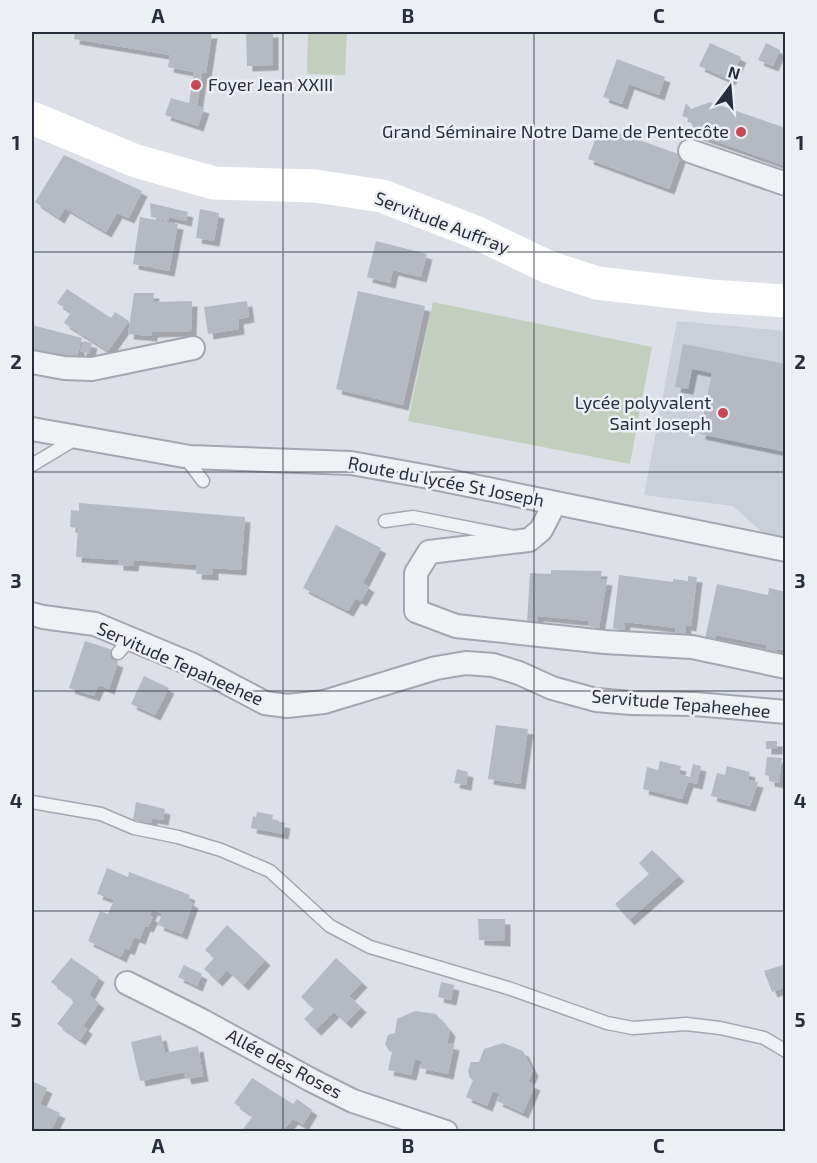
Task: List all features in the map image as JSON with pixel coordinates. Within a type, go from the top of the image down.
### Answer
[{"type":"street","name":"Servitude Auffray","points":[[32,118],[136,161],[214,183],[315,186],[382,196],[475,232],[548,267],[597,283],[710,296],[786,301]]},
{"type":"street","points":[[690,151],[786,184]]},
{"type":"street","points":[[32,362],[64,368],[92,369],[193,348]]},
{"type":"street","name":"Route du lycée St Joseph","points":[[32,429],[185,457],[351,463],[786,550]]},
{"type":"street","points":[[555,503],[541,530],[529,540],[429,552],[416,573],[416,611],[456,626],[604,642],[692,647],[786,667]]},
{"type":"street","name":"Servitude Tepaheehee","points":[[32,614],[95,624],[124,646],[193,665],[265,703],[287,706],[324,702],[436,668],[466,663],[502,668],[552,688],[596,700],[695,704],[786,712]]},
{"type":"street","name":"Allée des Roses","points":[[127,983],[354,1101],[446,1131]]},
{"type":"lane","points":[[32,465],[78,438]]},
{"type":"lane","points":[[185,457],[202,481]]},
{"type":"lane","points":[[385,521],[413,517],[529,540]]},
{"type":"lane","points":[[32,802],[101,814],[134,828],[178,837],[221,850],[270,870],[330,926],[370,947],[487,982],[607,1023],[633,1028],[686,1024],[720,1028],[764,1038],[786,1051]]},
{"type":"shaded area","name":"Lycée polyvalent Saint Joseph","points":[[677,321],[785,331],[785,536],[763,533],[733,506],[644,495]]},
{"type":"green space","points":[[308,32],[347,32],[345,75],[307,74]]},
{"type":"green space","points":[[433,302],[652,347],[630,464],[408,421]]},
{"type":"building","name":"Foyer Jean XXIII","points":[[75,32],[212,33],[206,73],[202,73],[197,106],[204,108],[198,126],[165,115],[171,98],[189,103],[194,72],[168,67],[170,55],[74,39]]},
{"type":"building","name":"Foyer Jean XXIII","points":[[246,32],[273,32],[273,65],[247,66]]},
{"type":"building","points":[[710,43],[741,57],[730,80],[699,66]]},
{"type":"building","points":[[766,43],[780,50],[773,66],[758,60]]},
{"type":"building","name":"Grand Séminaire Notre Dame de Pentecôte","points":[[617,59],[665,77],[659,95],[629,84],[622,104],[603,97]]},
{"type":"building","name":"Grand Séminaire Notre Dame de Pentecôte","points":[[710,102],[786,128],[786,166],[698,135],[688,118],[682,116],[686,103],[691,109]]},
{"type":"building","name":"Grand Séminaire Notre Dame de Pentecôte","points":[[600,126],[681,155],[669,189],[588,159]]},
{"type":"building","points":[[64,155],[142,191],[129,218],[117,213],[106,232],[65,208],[59,218],[35,202]]},
{"type":"building","points":[[150,203],[188,212],[186,221],[169,217],[168,221],[151,217]]},
{"type":"building","points":[[200,209],[219,213],[214,241],[196,238]]},
{"type":"building","points":[[140,217],[178,224],[169,271],[133,264]]},
{"type":"building","points":[[376,241],[427,254],[421,277],[393,270],[390,283],[367,277]]},
{"type":"building","points":[[67,289],[111,318],[115,312],[129,321],[108,351],[64,323],[71,312],[57,303]]},
{"type":"building","points":[[358,291],[425,306],[403,405],[336,389]]},
{"type":"building","points":[[134,293],[154,293],[153,302],[192,301],[191,331],[152,332],[152,336],[128,334]]},
{"type":"building","points":[[247,301],[249,317],[238,319],[239,329],[208,334],[204,307]]},
{"type":"building","points":[[32,325],[82,338],[76,361],[32,350]]},
{"type":"building","points":[[84,341],[92,343],[89,354],[80,351]]},
{"type":"building","points":[[683,344],[786,364],[786,452],[700,434],[712,373],[692,369],[688,389],[675,387]]},
{"type":"building","points":[[79,503],[245,517],[241,570],[213,568],[213,575],[196,574],[197,565],[134,560],[133,566],[118,565],[118,560],[76,557],[78,528],[70,527],[71,510],[79,511]]},
{"type":"building","points":[[336,525],[381,548],[363,583],[369,587],[361,601],[356,598],[348,611],[303,588]]},
{"type":"building","points":[[551,570],[602,571],[600,579],[607,580],[599,628],[588,626],[589,621],[538,616],[538,624],[527,623],[530,573],[551,574]]},
{"type":"building","points":[[619,575],[673,582],[673,579],[688,581],[688,576],[697,577],[691,626],[686,625],[685,638],[675,636],[676,628],[625,622],[624,631],[613,628]]},
{"type":"building","points":[[717,584],[768,595],[769,588],[786,592],[786,636],[783,650],[777,649],[776,655],[766,653],[767,645],[716,635],[715,641],[705,639]]},
{"type":"building","points":[[85,641],[113,650],[110,659],[118,662],[109,689],[99,685],[94,696],[69,688]]},
{"type":"building","points":[[144,676],[169,688],[155,715],[131,704]]},
{"type":"building","points":[[496,725],[528,729],[520,784],[488,779]]},
{"type":"building","points":[[766,741],[777,741],[777,749],[766,749]]},
{"type":"building","points":[[767,757],[782,758],[779,783],[769,781],[769,776],[765,775]]},
{"type":"building","points":[[660,761],[681,766],[679,774],[690,777],[693,764],[701,766],[697,784],[688,782],[682,799],[643,789],[647,767],[658,770]]},
{"type":"building","points":[[727,766],[750,772],[748,780],[758,782],[750,806],[711,796],[717,773],[725,775]]},
{"type":"building","points":[[457,769],[468,772],[466,785],[454,783]]},
{"type":"building","points":[[136,802],[165,809],[163,820],[152,818],[151,823],[133,820]]},
{"type":"building","points":[[257,812],[273,815],[272,820],[285,823],[283,834],[251,828],[253,816],[256,817]]},
{"type":"building","points":[[652,850],[679,876],[629,920],[615,904],[649,874],[639,863]]},
{"type":"building","points":[[107,868],[128,877],[129,872],[190,895],[188,900],[193,903],[182,934],[158,925],[162,913],[152,910],[150,916],[153,917],[148,927],[145,926],[140,939],[134,937],[129,950],[125,948],[121,957],[88,941],[100,911],[108,914],[114,900],[97,894]]},
{"type":"building","points":[[478,919],[505,919],[505,941],[479,940]]},
{"type":"building","points":[[227,925],[265,960],[243,985],[227,970],[217,981],[204,969],[214,958],[205,950]]},
{"type":"building","points":[[71,958],[99,977],[89,995],[99,1003],[83,1026],[87,1029],[80,1040],[57,1024],[73,1003],[71,997],[51,982]]},
{"type":"building","points":[[336,958],[362,982],[349,996],[361,1007],[346,1023],[334,1012],[316,1030],[304,1019],[314,1009],[301,997]]},
{"type":"building","points":[[786,964],[786,987],[772,992],[764,971]]},
{"type":"building","points":[[184,965],[202,974],[197,986],[178,977]]},
{"type":"building","points":[[441,982],[454,985],[451,1000],[438,997]]},
{"type":"building","points":[[415,1011],[436,1014],[450,1031],[447,1043],[454,1045],[448,1074],[420,1068],[422,1061],[415,1059],[411,1075],[388,1070],[392,1052],[385,1044],[388,1035],[395,1033],[397,1019]]},
{"type":"building","points":[[161,1035],[165,1053],[198,1046],[203,1076],[186,1079],[184,1072],[140,1081],[131,1042]]},
{"type":"building","points":[[503,1043],[523,1051],[533,1071],[528,1082],[535,1085],[523,1113],[497,1101],[500,1094],[493,1091],[487,1106],[466,1097],[473,1080],[468,1071],[471,1062],[479,1062],[484,1049]]},
{"type":"building","points":[[252,1078],[293,1104],[297,1099],[312,1110],[303,1125],[293,1119],[282,1131],[246,1131],[243,1129],[253,1116],[234,1103]]},
{"type":"building","points":[[32,1081],[47,1088],[40,1104],[60,1113],[51,1131],[32,1131]]},
{"type":"place","name":"Foyer Jean XXIII","points":[[196,85]]},
{"type":"place","name":"Grand Séminaire Notre Dame de Pentecôte","points":[[741,132]]},
{"type":"place","name":"Lycée polyvalent Saint Joseph","points":[[723,413]]}]
